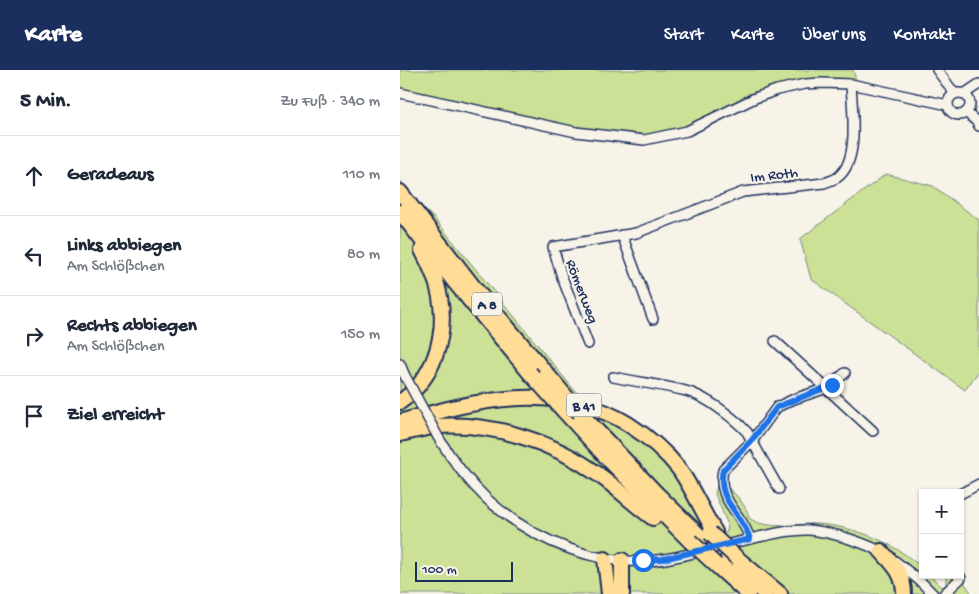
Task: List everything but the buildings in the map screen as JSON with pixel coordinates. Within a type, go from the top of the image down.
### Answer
[{"type":"highway","name":"A 8","points":[[400,192],[476,290],[580,413],[699,538],[748,594]]},
{"type":"highway","name":"A 8","points":[[404,217],[453,280],[578,428],[634,486],[699,538]]},
{"type":"highway","points":[[400,402],[418,385],[428,372],[440,340],[442,320],[440,297],[435,277],[422,250],[412,236],[404,217]]},
{"type":"highway","name":"B 41","points":[[400,422],[469,404],[517,398],[555,398],[595,408],[618,418],[632,427],[660,449],[678,468],[687,481],[699,538]]},
{"type":"highway","points":[[400,434],[436,426],[489,429],[547,446],[576,460],[599,475],[633,504],[653,518],[699,538],[722,563],[780,594]]},
{"type":"highway","points":[[578,428],[610,472],[653,518]]},
{"type":"highway","points":[[881,551],[898,568],[902,578],[904,594]]},
{"type":"highway","points":[[605,559],[609,594]]},
{"type":"highway","points":[[622,560],[622,594]]},
{"type":"highway","name":"A 8","points":[[722,563],[765,594]]},
{"type":"highway","points":[[722,563],[735,594]]},
{"type":"street","points":[[937,70],[954,94]]},
{"type":"street","points":[[400,92],[576,132],[644,140],[687,131],[755,98],[777,90],[805,84],[851,84],[948,105]]},
{"type":"street","name":"Im Roth","points":[[553,247],[647,229],[733,194],[824,183],[839,176],[844,171],[850,158],[853,144],[851,84]]},
{"type":"street","points":[[964,94],[970,103],[966,112],[961,115],[954,114],[948,105],[949,98],[954,94],[964,94],[979,84]]},
{"type":"street","points":[[966,112],[979,126]]},
{"type":"street","points":[[622,235],[652,319]]},
{"type":"street","name":"Römerweg","points":[[553,247],[562,277],[588,344]]},
{"type":"street","points":[[775,341],[873,431]]},
{"type":"street","points":[[400,364],[438,437],[470,481],[505,514],[524,527],[548,539],[581,553],[605,559],[663,559],[780,533],[809,530],[835,534],[881,551],[919,580],[933,594]]},
{"type":"street","points":[[750,539],[743,521],[726,499],[722,489],[723,470],[752,440],[777,407],[827,388],[845,373]]},
{"type":"street","points":[[612,377],[686,391],[707,400],[741,425],[752,440],[779,489]]},
{"type":"street","points":[[964,492],[979,484]]},
{"type":"street","points":[[944,594],[960,579]]},
{"type":"green space","points":[[400,70],[853,70],[857,84],[804,82],[753,92],[684,128],[643,139],[581,129],[400,89]]},
{"type":"green space","points":[[886,174],[933,186],[979,220],[979,371],[965,390],[811,279],[800,239]]},
{"type":"green space","points":[[400,180],[418,204],[433,217],[575,391],[601,402],[634,421],[723,534],[727,532],[728,525],[715,494],[718,482],[728,487],[745,507],[749,518],[756,522],[782,526],[817,524],[860,532],[887,544],[912,559],[919,565],[919,579],[933,579],[942,587],[946,585],[946,579],[962,579],[972,594],[400,594]]},
{"type":"route","points":[[643,560],[663,559],[750,539],[743,521],[726,499],[722,489],[723,470],[752,440],[777,407],[832,385]]}]
